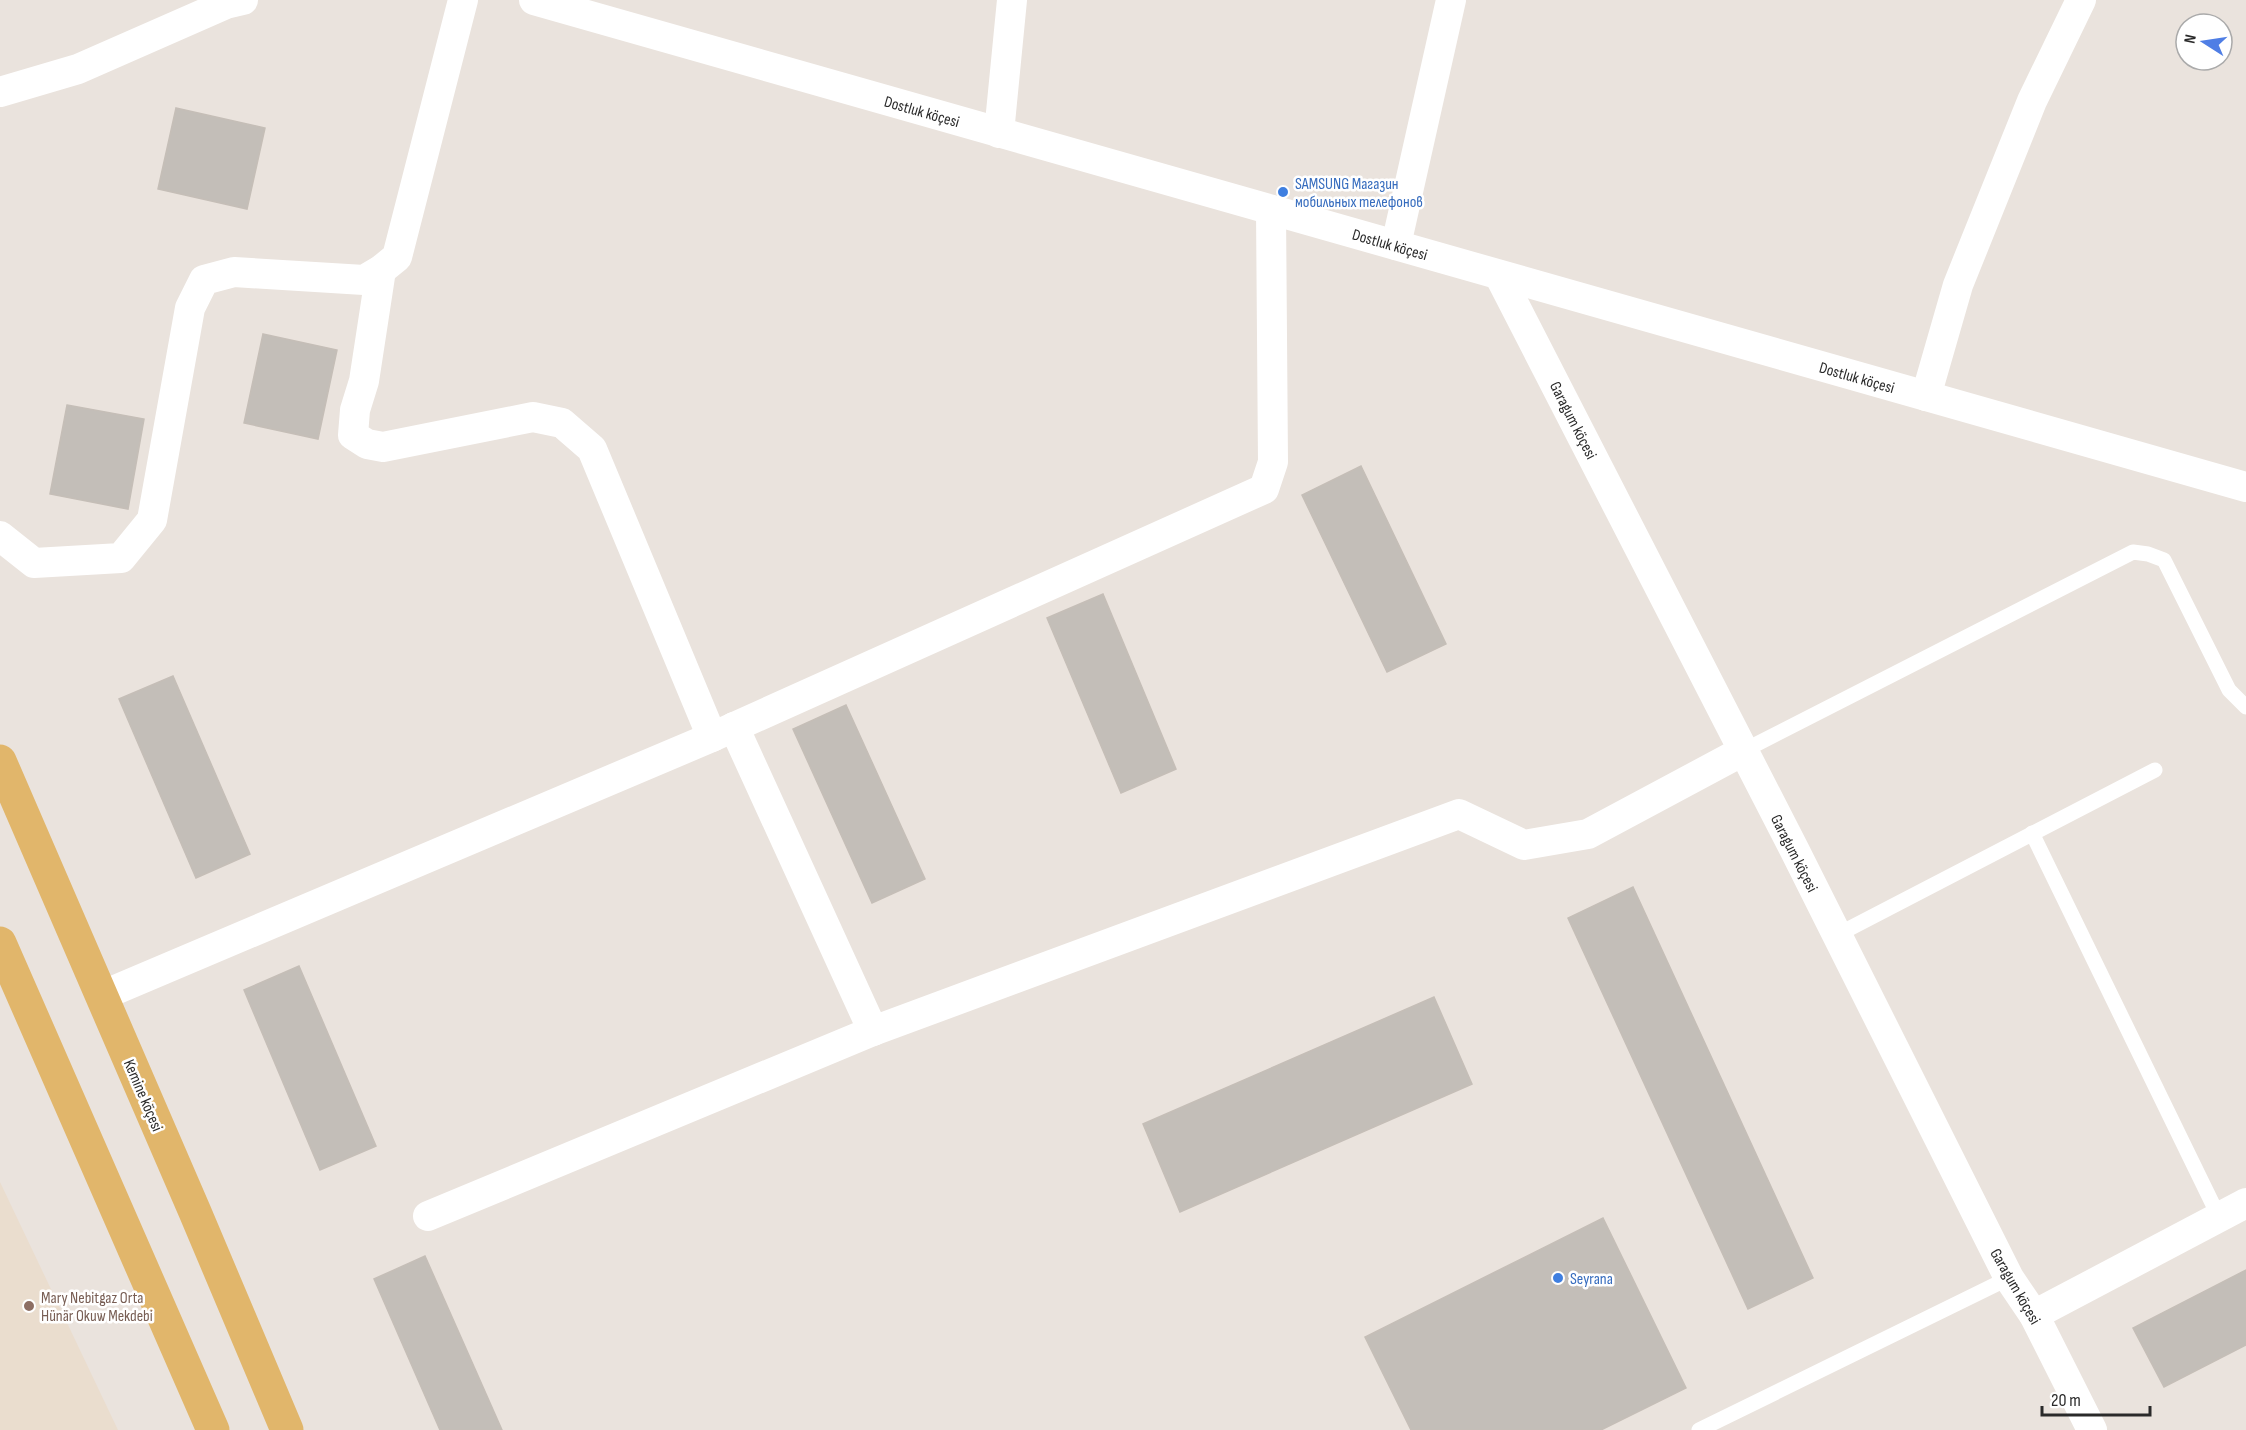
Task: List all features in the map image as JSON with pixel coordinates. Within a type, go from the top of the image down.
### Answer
[{"type":"main road","name":"Kemine köçesi","points":[[0,761],[287,1430]]},
{"type":"main road","points":[[0,943],[213,1430]]},
{"type":"street","points":[[0,92],[78,69],[226,4],[243,0]]},
{"type":"street","points":[[0,536],[34,563],[121,558],[152,520],[190,308],[204,280],[234,272],[364,280],[397,257],[463,0]]},
{"type":"street","name":"Dostluk köçesi","points":[[534,0],[2246,488]]},
{"type":"street","points":[[999,133],[1012,0]]},
{"type":"street","points":[[1396,245],[1451,0]]},
{"type":"street","points":[[1926,396],[1958,285],[2031,101],[2081,0]]},
{"type":"street","points":[[101,996],[723,732],[1264,489],[1273,462],[1271,210]]},
{"type":"street","points":[[381,270],[364,381],[356,410],[353,435],[367,444],[383,447],[533,417],[562,423],[592,449],[723,732],[873,1030]]},
{"type":"street","name":"Garagum köçesi","points":[[1499,275],[2009,1278],[2034,1315],[2092,1430]]},
{"type":"street","points":[[428,1216],[873,1030],[1459,814],[1524,846],[1588,834],[1743,751]]},
{"type":"street","points":[[2034,1315],[2246,1203]]},
{"type":"lane","points":[[1743,751],[2133,552],[2148,554],[2164,560],[2229,690],[2246,707]]},
{"type":"lane","points":[[1836,934],[2155,770]]},
{"type":"lane","points":[[2032,833],[2219,1218]]},
{"type":"lane","points":[[1699,1430],[2009,1278]]},
{"type":"shaded area","name":"Mary Nebitgaz Orta Hünär Okuw Mekdebi","points":[[0,1182],[118,1430],[0,1430]]},
{"type":"building","points":[[176,108],[265,128],[247,209],[158,189]]},
{"type":"building","points":[[263,334],[337,350],[318,439],[244,423]]},
{"type":"building","points":[[67,405],[144,419],[128,509],[50,494]]},
{"type":"building","points":[[1361,466],[1446,644],[1387,672],[1302,495]]},
{"type":"building","points":[[1103,594],[1176,769],[1121,793],[1047,618]]},
{"type":"building","points":[[173,676],[250,854],[196,878],[119,699]]},
{"type":"building","points":[[846,705],[925,879],[872,903],[793,729]]},
{"type":"building","points":[[1633,887],[1813,1278],[1748,1309],[1568,918]]},
{"type":"building","points":[[299,966],[376,1146],[320,1170],[244,990]]},
{"type":"building","points":[[1434,997],[1472,1084],[1180,1212],[1143,1124]]},
{"type":"building","name":"Seyrana","points":[[1603,1218],[1686,1388],[1601,1430],[1411,1430],[1365,1337]]},
{"type":"building","points":[[425,1256],[502,1430],[440,1430],[374,1279]]},
{"type":"building","points":[[2246,1270],[2246,1345],[2164,1387],[2133,1328]]},
{"type":"place","name":"SAMSUNG Магазин мобильных телефонов","points":[[1283,192]]},
{"type":"place","name":"Seyrana","points":[[1558,1278]]},
{"type":"place","name":"Mary Nebitgaz Orta Hünär Okuw Mekdebi","points":[[29,1306]]}]
